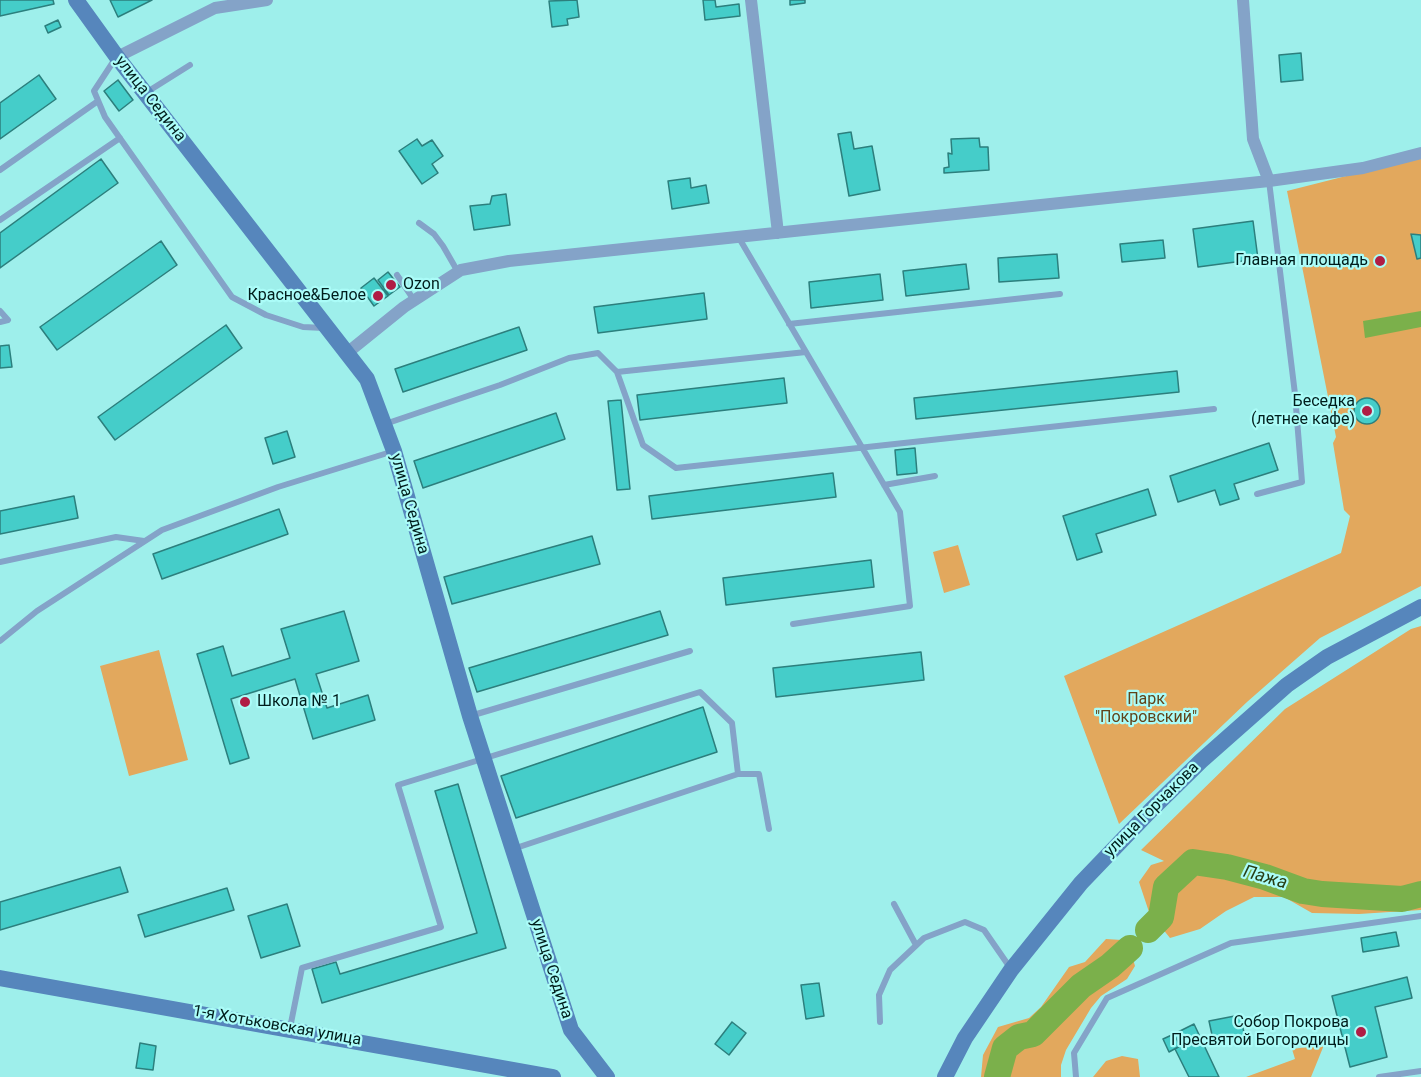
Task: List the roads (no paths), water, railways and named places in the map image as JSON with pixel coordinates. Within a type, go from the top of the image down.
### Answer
[{"type":"main road","name":"улица Седина","points":[[76,0],[117,57],[367,379],[394,451],[483,759],[571,1030],[607,1077]]},
{"type":"main road","name":"улица Горчакова","points":[[945,1077],[965,1038],[1011,970],[1109,853],[1244,722],[1287,685],[1327,657],[1421,607]]},
{"type":"main road","name":"1-я Хотьковская улица","points":[[0,978],[553,1077]]},
{"type":"street","points":[[117,57],[215,8],[267,0]]},
{"type":"street","points":[[751,0],[778,233]]},
{"type":"street","points":[[1244,0],[1253,139],[1269,182]]},
{"type":"street","points":[[347,353],[414,300],[458,272],[509,261],[1269,182],[1363,168],[1421,153]]},
{"type":"lane","points":[[117,57],[94,92],[105,117],[232,297],[266,315],[303,327],[328,329]]},
{"type":"lane","points":[[145,93],[190,65]]},
{"type":"lane","points":[[0,170],[98,100]]},
{"type":"lane","points":[[0,220],[120,138]]},
{"type":"lane","points":[[1257,494],[1302,482],[1296,394],[1269,182]]},
{"type":"lane","points":[[418,223],[434,234],[458,272]]},
{"type":"lane","points":[[738,237],[900,512],[910,606],[793,624]]},
{"type":"lane","points":[[397,275],[414,300]]},
{"type":"lane","points":[[789,324],[1060,294]]},
{"type":"lane","points":[[0,311],[8,320],[0,322]]},
{"type":"lane","points":[[617,372],[806,352]]},
{"type":"lane","points":[[384,424],[500,385],[569,358],[598,353],[617,372],[643,445],[676,468],[1214,409]]},
{"type":"lane","points":[[0,641],[37,611],[162,530],[278,487],[394,451]]},
{"type":"lane","points":[[884,485],[935,476]]},
{"type":"lane","points":[[0,562],[116,537],[144,541]]},
{"type":"lane","points":[[470,716],[690,651]]},
{"type":"lane","points":[[290,1029],[302,968],[441,927],[398,785],[700,692],[732,723],[738,774]]},
{"type":"lane","points":[[512,849],[738,774],[759,774],[769,829]]},
{"type":"lane","points":[[894,904],[916,945]]},
{"type":"lane","points":[[1076,1077],[1074,1053],[1107,998],[1231,943],[1421,916]]},
{"type":"lane","points":[[880,1022],[879,995],[890,970],[924,938],[965,922],[984,930],[1011,970]]},
{"type":"lane","points":[[1379,1077],[1421,1071]]},
{"type":"waterway","name":"Пажа","points":[[1148,930],[1161,917],[1166,887],[1193,862],[1227,867],[1265,877],[1303,891],[1322,894],[1402,899],[1421,894]]},
{"type":"waterway","name":"Пажа","points":[[997,1077],[1005,1048],[1019,1037],[1033,1034],[1081,986],[1110,966],[1130,948]]},
{"type":"place","name":"Главная площадь","points":[[1380,261]]},
{"type":"place","name":"Ozon","points":[[391,285]]},
{"type":"place","name":"Красное&Белое","points":[[378,296]]},
{"type":"place","name":"Беседка (летнее кафе)","points":[[1367,411]]},
{"type":"place","name":"Школа № 1","points":[[245,702]]},
{"type":"place","name":"Собор Покрова Пресвятой Богородицы","points":[[1361,1032]]},
{"type":"park label","name":"Парк \"Покровский\"","points":[[1146,709]]}]
